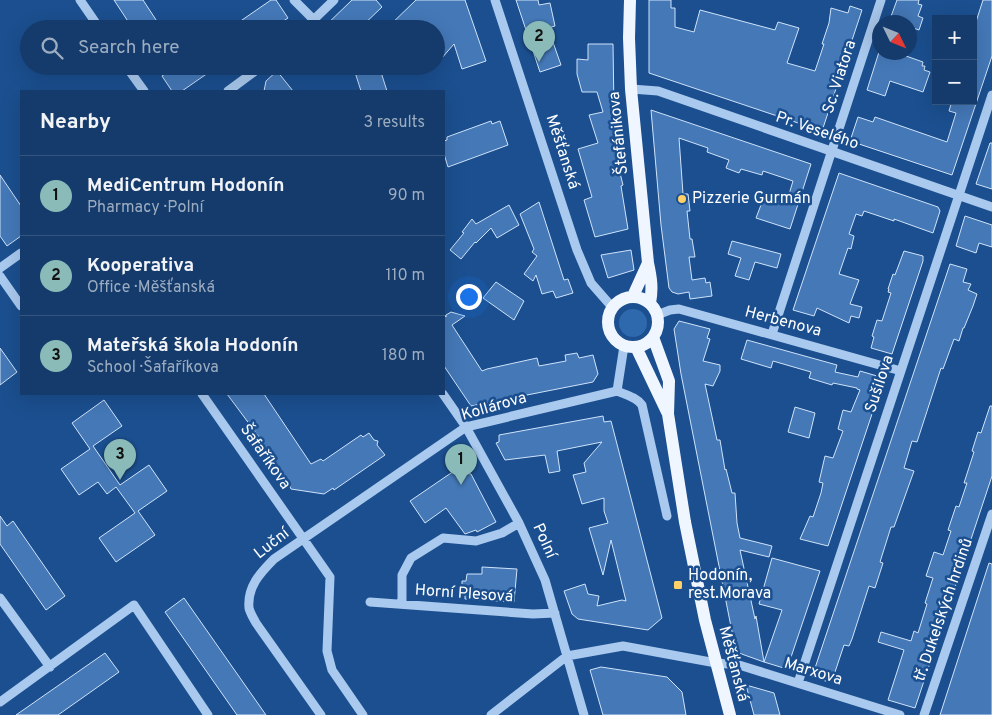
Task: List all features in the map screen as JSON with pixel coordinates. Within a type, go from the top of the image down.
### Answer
[{"type":"main road","name":"Štefánikova","points":[[630,0],[629,46],[631,89],[652,289],[650,303]]},
{"type":"main road","points":[[633,296],[648,263]]},
{"type":"main road","points":[[633,296],[645,299],[650,303],[657,315],[657,330],[649,342],[630,346],[613,338],[607,326],[612,307],[618,301],[633,296]]},
{"type":"main road","name":"Měšťanská","points":[[653,337],[669,381],[668,414],[685,522],[704,620],[730,715]]},
{"type":"main road","name":"Měšťanská","points":[[630,346],[668,414]]},
{"type":"street","points":[[80,0],[94,20]]},
{"type":"street","points":[[294,0],[314,20],[334,0]]},
{"type":"street","name":"Měšťanská","points":[[494,0],[577,250],[592,283],[612,307]]},
{"type":"street","name":"Sc. Viatora","points":[[772,334],[881,0]]},
{"type":"street","points":[[132,75],[143,90]]},
{"type":"street","points":[[230,90],[250,75]]},
{"type":"street","name":"Pr. Veselého","points":[[631,89],[658,91],[992,207]]},
{"type":"street","name":"Sušilova","points":[[798,683],[992,95]]},
{"type":"street","points":[[0,268],[20,254]]},
{"type":"street","points":[[0,276],[20,305]]},
{"type":"street","name":"Herbenova","points":[[657,315],[679,309],[901,370]]},
{"type":"street","points":[[630,346],[617,391],[633,397],[642,405],[667,516]]},
{"type":"street","name":"Kollárova","points":[[304,538],[466,427],[617,391]]},
{"type":"street","name":"Šafaříkova","points":[[203,395],[304,538]]},
{"type":"street","name":"Polní","points":[[444,395],[466,427],[519,522],[545,580],[584,715]]},
{"type":"street","name":"tř. Dukelských hrdinů","points":[[924,715],[992,514]]},
{"type":"street","points":[[402,604],[402,575],[411,558],[443,538],[476,541],[502,534],[519,522]]},
{"type":"street","name":"Luční","points":[[321,715],[256,623],[249,610],[250,592],[258,575],[274,559],[304,538],[330,577],[327,651],[332,670],[363,715]]},
{"type":"street","points":[[0,598],[50,667]]},
{"type":"street","name":"Horní Plesová","points":[[370,602],[533,614],[555,613]]},
{"type":"street","points":[[0,702],[134,606],[208,715]]},
{"type":"street","points":[[491,715],[567,656],[623,646],[716,663]]},
{"type":"street","name":"Marxova","points":[[716,663],[739,665],[900,715]]},
{"type":"shaded area","points":[[633,309],[643,313],[647,323],[643,333],[633,337],[623,333],[619,323],[623,313]]},
{"type":"building","points":[[114,0],[143,0],[156,20],[127,20]]},
{"type":"building","points":[[271,0],[276,0],[288,18],[285,20],[242,20]]},
{"type":"building","points":[[352,0],[376,0],[382,7],[368,20],[331,20]]},
{"type":"building","points":[[416,0],[465,0],[486,61],[462,69],[454,44],[445,54],[445,20],[395,20]]},
{"type":"building","points":[[516,0],[538,0],[539,5],[550,3],[555,26],[548,28],[561,65],[540,72]]},
{"type":"building","points":[[649,0],[671,0],[671,8],[675,8],[675,27],[694,32],[700,10],[775,30],[778,22],[799,28],[787,63],[815,71],[824,44],[822,44],[829,23],[831,8],[848,13],[850,6],[862,10],[822,131],[649,73]]},
{"type":"building","points":[[897,0],[919,0],[918,4],[922,5],[918,16],[923,18],[919,30],[917,29],[917,15],[892,15]]},
{"type":"building","points":[[983,0],[992,0],[992,56],[977,101],[977,60],[977,19]]},
{"type":"building","points":[[588,44],[613,44],[614,111],[621,169],[619,169],[623,185],[621,186],[628,229],[595,237],[584,200],[592,197],[578,149],[598,143],[589,115],[603,112],[597,92],[582,92],[577,74],[577,59],[588,60]]},
{"type":"building","points":[[876,60],[917,60],[923,62],[924,70],[930,72],[923,92],[890,81],[885,96],[867,90]]},
{"type":"building","points":[[205,75],[183,90],[171,90],[162,76]]},
{"type":"building","points":[[273,75],[280,75],[292,90],[264,90],[266,81]]},
{"type":"building","points":[[356,75],[382,75],[387,90],[361,90]]},
{"type":"building","points":[[951,105],[976,105],[952,175],[850,141],[858,117],[873,122],[875,117],[947,142],[956,113],[949,111]]},
{"type":"building","points":[[651,110],[811,164],[790,229],[756,218],[764,197],[786,204],[793,181],[763,171],[762,175],[741,169],[739,173],[726,168],[729,160],[707,152],[708,148],[679,138],[683,194],[688,194],[690,211],[687,211],[690,239],[692,239],[695,257],[689,257],[692,280],[705,278],[706,283],[710,282],[712,296],[690,299],[689,292],[678,294],[672,292],[669,288],[661,225]]},
{"type":"building","points":[[491,121],[492,124],[500,121],[508,145],[448,167],[445,157],[445,141],[447,137]]},
{"type":"building","points":[[990,143],[992,143],[992,189],[976,184]]},
{"type":"building","points":[[839,173],[938,207],[940,211],[933,233],[864,211],[862,216],[856,214],[849,234],[854,236],[851,249],[848,248],[839,274],[859,280],[850,304],[862,307],[859,318],[851,316],[849,323],[817,308],[814,316],[793,310]]},
{"type":"building","points":[[0,175],[20,205],[20,237],[7,246],[0,236]]},
{"type":"building","points":[[539,202],[564,280],[568,279],[573,293],[556,298],[553,291],[542,294],[536,275],[533,281],[524,274],[537,256],[532,252],[534,249],[520,214]]},
{"type":"building","points":[[509,205],[519,225],[497,238],[491,228],[475,242],[461,259],[450,250],[464,233],[462,232],[472,219],[476,224]]},
{"type":"building","points":[[965,216],[992,225],[992,247],[979,243],[976,253],[956,246]]},
{"type":"building","points":[[732,241],[781,254],[777,268],[755,262],[749,280],[735,276],[741,258],[728,254]]},
{"type":"building","points":[[631,250],[634,270],[608,278],[601,255]]},
{"type":"building","points":[[904,251],[923,256],[923,261],[892,354],[871,348],[874,337],[872,336],[877,320],[882,321],[891,293],[888,292],[888,289]]},
{"type":"building","points":[[950,264],[967,269],[963,282],[971,284],[968,290],[977,294],[973,306],[959,341],[954,339],[943,369],[941,368],[917,442],[912,441],[904,468],[914,471],[894,527],[891,527],[880,562],[883,563],[875,588],[869,586],[852,639],[849,646],[844,645],[833,678],[830,677],[829,682],[812,677]]},
{"type":"building","points":[[496,282],[524,301],[514,320],[483,298]]},
{"type":"building","points":[[451,312],[465,316],[452,325],[482,371],[537,358],[539,366],[566,361],[565,355],[577,353],[579,358],[593,355],[598,374],[593,382],[471,406],[445,367],[446,315]]},
{"type":"building","points":[[679,321],[710,329],[707,338],[710,339],[703,361],[720,365],[720,371],[713,386],[705,384],[717,440],[720,440],[725,470],[732,493],[735,493],[740,538],[772,546],[769,557],[740,550],[755,619],[756,616],[764,662],[736,652],[681,374],[674,329]]},
{"type":"building","points":[[747,340],[837,365],[835,372],[858,377],[860,371],[884,378],[828,546],[800,539],[810,516],[813,517],[821,493],[823,483],[819,482],[825,456],[833,458],[843,431],[838,429],[843,410],[851,412],[860,390],[833,383],[832,385],[809,378],[811,372],[773,361],[771,368],[741,359]]},
{"type":"building","points":[[0,348],[17,372],[0,385]]},
{"type":"building","points":[[228,395],[265,395],[311,464],[321,459],[323,461],[361,435],[363,437],[369,433],[374,440],[378,441],[377,445],[385,455],[334,490],[333,488],[324,494],[291,489],[287,480],[284,482],[262,450],[265,449],[260,442],[262,441]]},
{"type":"building","points":[[104,400],[122,426],[93,446],[120,485],[149,465],[167,491],[138,511],[155,535],[116,562],[99,538],[135,513],[116,487],[107,494],[98,482],[79,495],[61,469],[90,449],[72,423]]},
{"type":"building","points":[[990,406],[992,406],[992,476],[915,708],[888,700],[904,650],[878,642],[881,632],[911,641],[914,631],[918,633],[933,578],[926,576],[934,552],[943,555],[951,531],[948,530],[956,506],[959,507],[967,483],[964,483],[974,452],[972,451],[978,432],[981,433]]},
{"type":"building","points":[[795,407],[815,413],[809,438],[788,432]]},
{"type":"building","points":[[603,416],[604,422],[611,421],[662,618],[648,630],[578,619],[572,614],[564,591],[585,584],[588,594],[599,596],[597,606],[622,600],[626,601],[611,540],[603,575],[589,528],[608,523],[604,511],[604,498],[582,504],[573,475],[586,472],[584,463],[602,442],[557,451],[560,471],[549,473],[545,455],[505,460],[496,443],[499,442],[499,435]]},
{"type":"building","points":[[454,471],[471,474],[496,522],[477,532],[476,530],[465,534],[446,508],[425,523],[410,501]]},
{"type":"building","points":[[0,516],[7,526],[13,521],[65,596],[46,610],[0,544]]},
{"type":"building","points":[[772,558],[820,571],[787,669],[764,662],[782,610],[759,604]]},
{"type":"building","points":[[989,563],[992,564],[992,715],[940,715]]},
{"type":"building","points":[[482,567],[517,569],[514,602],[465,599],[465,592],[462,592],[462,581],[466,581],[467,574],[482,574]]},
{"type":"building","points":[[184,598],[266,715],[237,715],[165,612]]},
{"type":"building","points":[[105,653],[119,672],[58,715],[16,715]]},
{"type":"building","points":[[601,667],[667,677],[682,692],[686,715],[603,715],[590,670]]},
{"type":"building","points":[[746,685],[774,693],[780,715],[754,715]]},
{"type":"place","name":"Kooperativa","points":[[539,62]]},
{"type":"place","name":"Pizzerie Gurmán","points":[[682,199]]},
{"type":"place","name":"Mateřská škola Hodonín","points":[[120,480]]},
{"type":"place","name":"MediCentrum Hodonín","points":[[461,485]]},
{"type":"place","name":"Hodonín, rest.Morava","points":[[678,585]]}]
